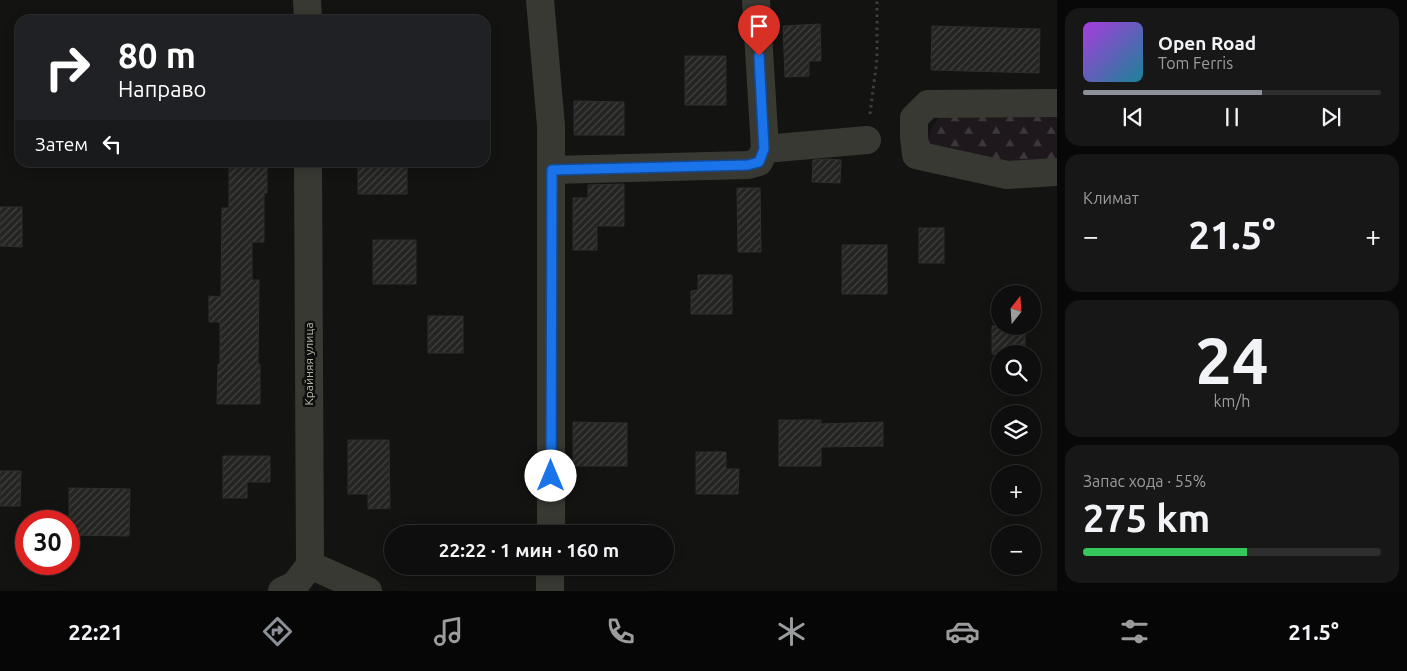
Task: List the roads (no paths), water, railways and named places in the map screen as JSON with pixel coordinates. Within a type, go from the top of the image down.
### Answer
[{"type":"street","points":[[308,0],[308,15]]},
{"type":"street","points":[[540,0],[551,126],[552,170],[550,525]]},
{"type":"street","points":[[552,170],[748,165],[759,162],[764,149],[756,0]]},
{"type":"street","points":[[1057,103],[928,104],[914,118],[916,155],[1007,175],[1057,172]]},
{"type":"street","points":[[764,149],[866,140]]},
{"type":"street","name":"Крайняя улица","points":[[308,167],[310,565]]},
{"type":"street","points":[[282,591],[295,585],[310,565],[368,591]]},
{"type":"street","points":[[550,575],[550,591]]}]
